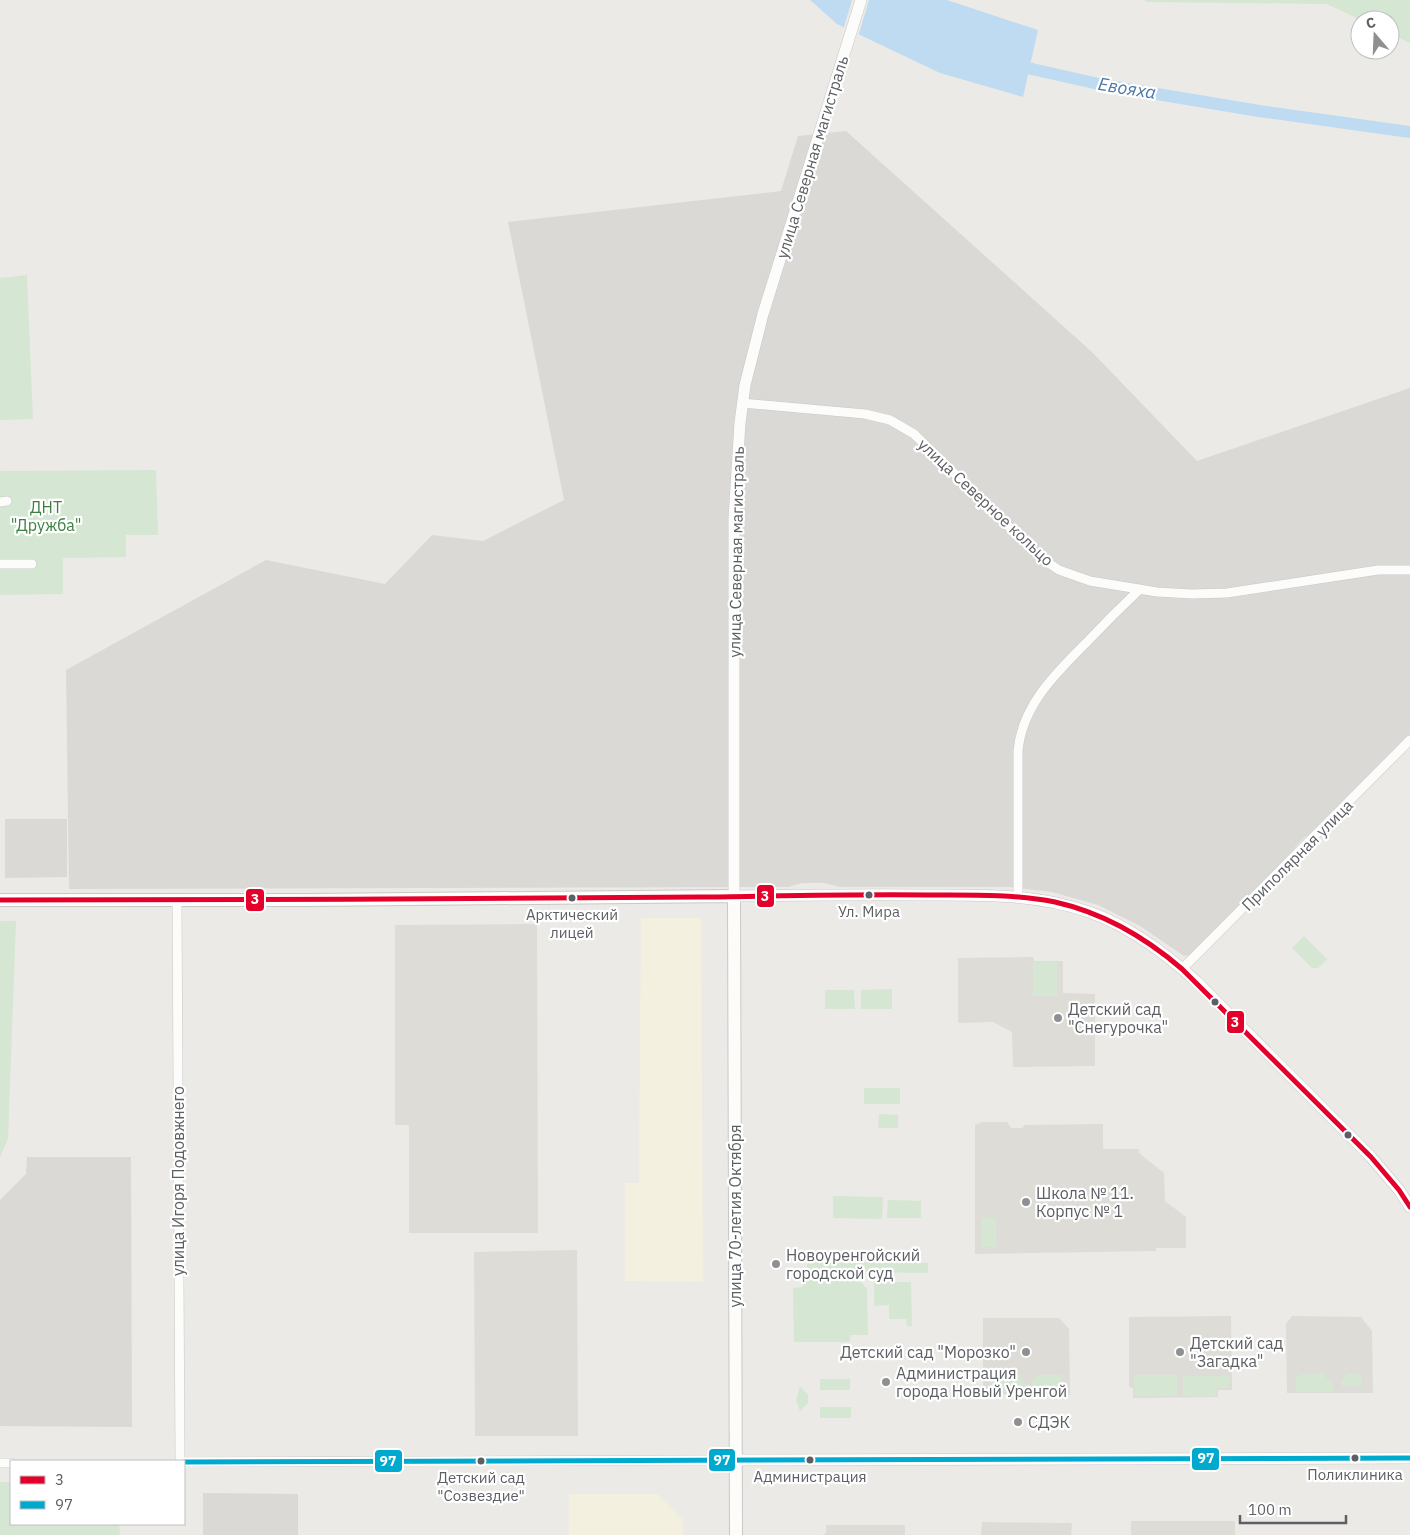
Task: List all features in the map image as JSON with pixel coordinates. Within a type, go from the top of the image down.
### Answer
[{"type":"main road","points":[[0,900],[734,896]]},
{"type":"main road","name":"улица 70-летия Октября","points":[[734,896],[736,1535]]},
{"type":"street","name":"улица Северная магистраль","points":[[734,896],[734,518],[742,403],[748,368],[760,323],[861,0]]},
{"type":"street","name":"улица Северное кольцо","points":[[742,403],[866,414],[898,424],[923,442],[1041,558],[1070,575],[1090,581],[1175,594],[1210,594],[1378,570],[1410,570]]},
{"type":"street","points":[[0,564],[32,564]]},
{"type":"street","points":[[1018,897],[1018,751],[1024,722],[1036,700],[1061,669],[1140,589]]},
{"type":"street","name":"Приполярная улица","points":[[1182,968],[1410,740]]},
{"type":"street","points":[[734,896],[910,895],[1018,897],[1058,903],[1088,911],[1104,918],[1150,943],[1182,968],[1371,1157],[1399,1190],[1410,1207]]},
{"type":"street","name":"улица Игоря Подовжнего","points":[[177,900],[180,1460]]},
{"type":"street","points":[[185,1462],[1410,1458]]},
{"type":"shaded area","points":[[846,131],[1092,352],[1197,461],[1410,388],[1410,734],[1312,833],[1296,846],[1292,853],[1190,955],[1184,956],[1140,926],[1098,905],[1052,892],[1009,887],[840,887],[824,883],[802,883],[788,887],[69,889],[66,670],[266,560],[385,584],[432,535],[483,541],[564,500],[508,222],[781,191],[798,136]]},
{"type":"shaded area","points":[[5,819],[67,819],[67,877],[5,878]]},
{"type":"shaded area","points":[[641,918],[701,918],[703,1282],[625,1281],[625,1183],[639,1183]]},
{"type":"shaded area","name":"Арктический лицей","points":[[537,924],[538,1233],[409,1233],[409,1125],[395,1125],[395,925]]},
{"type":"shaded area","points":[[1033,957],[1034,961],[1063,961],[1063,993],[1095,994],[1095,1066],[1013,1067],[1012,1032],[993,1022],[958,1023],[958,958]]},
{"type":"shaded area","points":[[982,1122],[1007,1122],[1011,1128],[1022,1128],[1025,1125],[1103,1124],[1103,1149],[1139,1149],[1139,1153],[1164,1173],[1165,1201],[1186,1217],[1186,1248],[1156,1248],[1156,1251],[975,1254],[975,1125]]},
{"type":"shaded area","points":[[27,1157],[131,1157],[132,1427],[0,1426],[0,1200],[26,1174]]},
{"type":"shaded area","points":[[577,1250],[578,1436],[475,1436],[474,1252]]},
{"type":"shaded area","name":"Детский сад \"Загадка\"","points":[[1231,1316],[1232,1390],[1218,1390],[1218,1397],[1133,1398],[1133,1388],[1129,1387],[1129,1317]]},
{"type":"shaded area","points":[[1292,1316],[1361,1317],[1372,1331],[1373,1393],[1287,1393],[1286,1324]]},
{"type":"shaded area","name":"Детский сад \"Морозко\"","points":[[983,1318],[1059,1318],[1069,1329],[1070,1395],[983,1394]]},
{"type":"shaded area","points":[[203,1493],[298,1494],[298,1535],[203,1535]]},
{"type":"shaded area","points":[[569,1494],[657,1494],[683,1520],[683,1535],[569,1535]]},
{"type":"shaded area","points":[[1131,1521],[1235,1521],[1235,1535],[1131,1535]]},
{"type":"shaded area","points":[[982,1522],[1072,1523],[1071,1535],[981,1535]]},
{"type":"shaded area","points":[[826,1525],[905,1525],[905,1535],[823,1535],[826,1533]]},
{"type":"green space","points":[[1144,0],[1410,0],[1410,43],[1400,38],[1400,10],[1350,10],[1350,15],[1327,4],[1148,2]]},
{"type":"green space","points":[[27,275],[33,419],[0,420],[0,278]]},
{"type":"green space","name":"ДНТ \"Дружба\"","points":[[156,470],[158,535],[126,535],[126,557],[63,558],[63,594],[0,595],[0,471]]},
{"type":"green space","points":[[0,921],[16,921],[8,1139],[0,1157]]},
{"type":"green space","points":[[1304,936],[1327,959],[1318,968],[1312,968],[1292,948]]},
{"type":"green space","points":[[1033,962],[1057,962],[1057,996],[1033,996]]},
{"type":"green space","points":[[892,989],[892,1009],[861,1009],[861,990]]},
{"type":"green space","points":[[825,990],[854,990],[855,1009],[825,1009]]},
{"type":"green space","points":[[864,1088],[900,1088],[900,1104],[864,1104]]},
{"type":"green space","points":[[879,1114],[898,1115],[898,1128],[878,1128]]},
{"type":"green space","points":[[833,1196],[883,1197],[882,1219],[833,1218]]},
{"type":"green space","points":[[888,1200],[921,1201],[921,1218],[887,1218]]},
{"type":"green space","points":[[981,1218],[996,1218],[996,1247],[981,1247]]},
{"type":"green space","points":[[807,1262],[928,1263],[928,1273],[807,1271]]},
{"type":"green space","points":[[801,1279],[861,1282],[867,1289],[868,1335],[851,1335],[849,1342],[794,1342],[793,1288],[803,1287]]},
{"type":"green space","points":[[874,1282],[911,1282],[912,1326],[907,1326],[906,1319],[889,1319],[889,1305],[874,1306]]},
{"type":"green space","points":[[1361,1373],[1361,1386],[1341,1386],[1341,1381],[1348,1374]]},
{"type":"green space","points":[[1302,1374],[1323,1374],[1333,1385],[1333,1392],[1296,1392],[1296,1378]]},
{"type":"green space","points":[[1019,1375],[1026,1383],[1026,1392],[990,1392],[990,1376]]},
{"type":"green space","points":[[1037,1375],[1062,1375],[1062,1392],[1031,1392],[1031,1383]]},
{"type":"green space","points":[[1134,1375],[1177,1375],[1177,1396],[1134,1396]]},
{"type":"green space","points":[[1183,1376],[1230,1376],[1230,1388],[1217,1388],[1216,1396],[1183,1396]]},
{"type":"green space","points":[[820,1379],[850,1379],[850,1390],[820,1390]]},
{"type":"green space","points":[[800,1386],[808,1395],[808,1403],[800,1411],[796,1400]]},
{"type":"green space","points":[[820,1407],[851,1407],[851,1418],[820,1418]]},
{"type":"green space","points":[[0,1482],[10,1482],[10,1525],[119,1525],[120,1535],[0,1535]]},
{"type":"water","points":[[810,0],[947,0],[1038,30],[1023,97],[940,73],[837,24]]},
{"type":"pier","points":[[852,0],[869,0],[858,37],[843,30]]},
{"type":"waterway","name":"Евояха","points":[[1014,65],[1103,85],[1259,111],[1410,132]]},
{"type":"transit line","name":"3","points":[[0,900],[900,895],[992,896],[1055,902],[1090,913],[1123,928],[1168,957],[1182,969],[1371,1157],[1399,1190],[1410,1207]]},
{"type":"transit line","name":"97","points":[[185,1462],[1410,1458]]},
{"type":"place","name":"Ул. Мира","points":[[869,895]]},
{"type":"place","name":"Арктический лицей","points":[[572,898]]},
{"type":"place","name":"Детский сад \"Снегурочка\"","points":[[1058,1018]]},
{"type":"place","name":"Школа № 11. Корпус № 1","points":[[1026,1202]]},
{"type":"place","name":"Новоуренгойский городской суд","points":[[776,1264]]},
{"type":"place","name":"Детский сад \"Морозко\"","points":[[1026,1352]]},
{"type":"place","name":"Детский сад \"Загадка\"","points":[[1180,1352]]},
{"type":"place","name":"Администрация города Новый Уренгой","points":[[886,1382]]},
{"type":"place","name":"СДЭК","points":[[1018,1422]]},
{"type":"place","name":"Поликлиника","points":[[1355,1458]]},
{"type":"place","name":"Администрация","points":[[810,1460]]},
{"type":"place","name":"Детский сад \"Созвездие\"","points":[[481,1461]]}]
